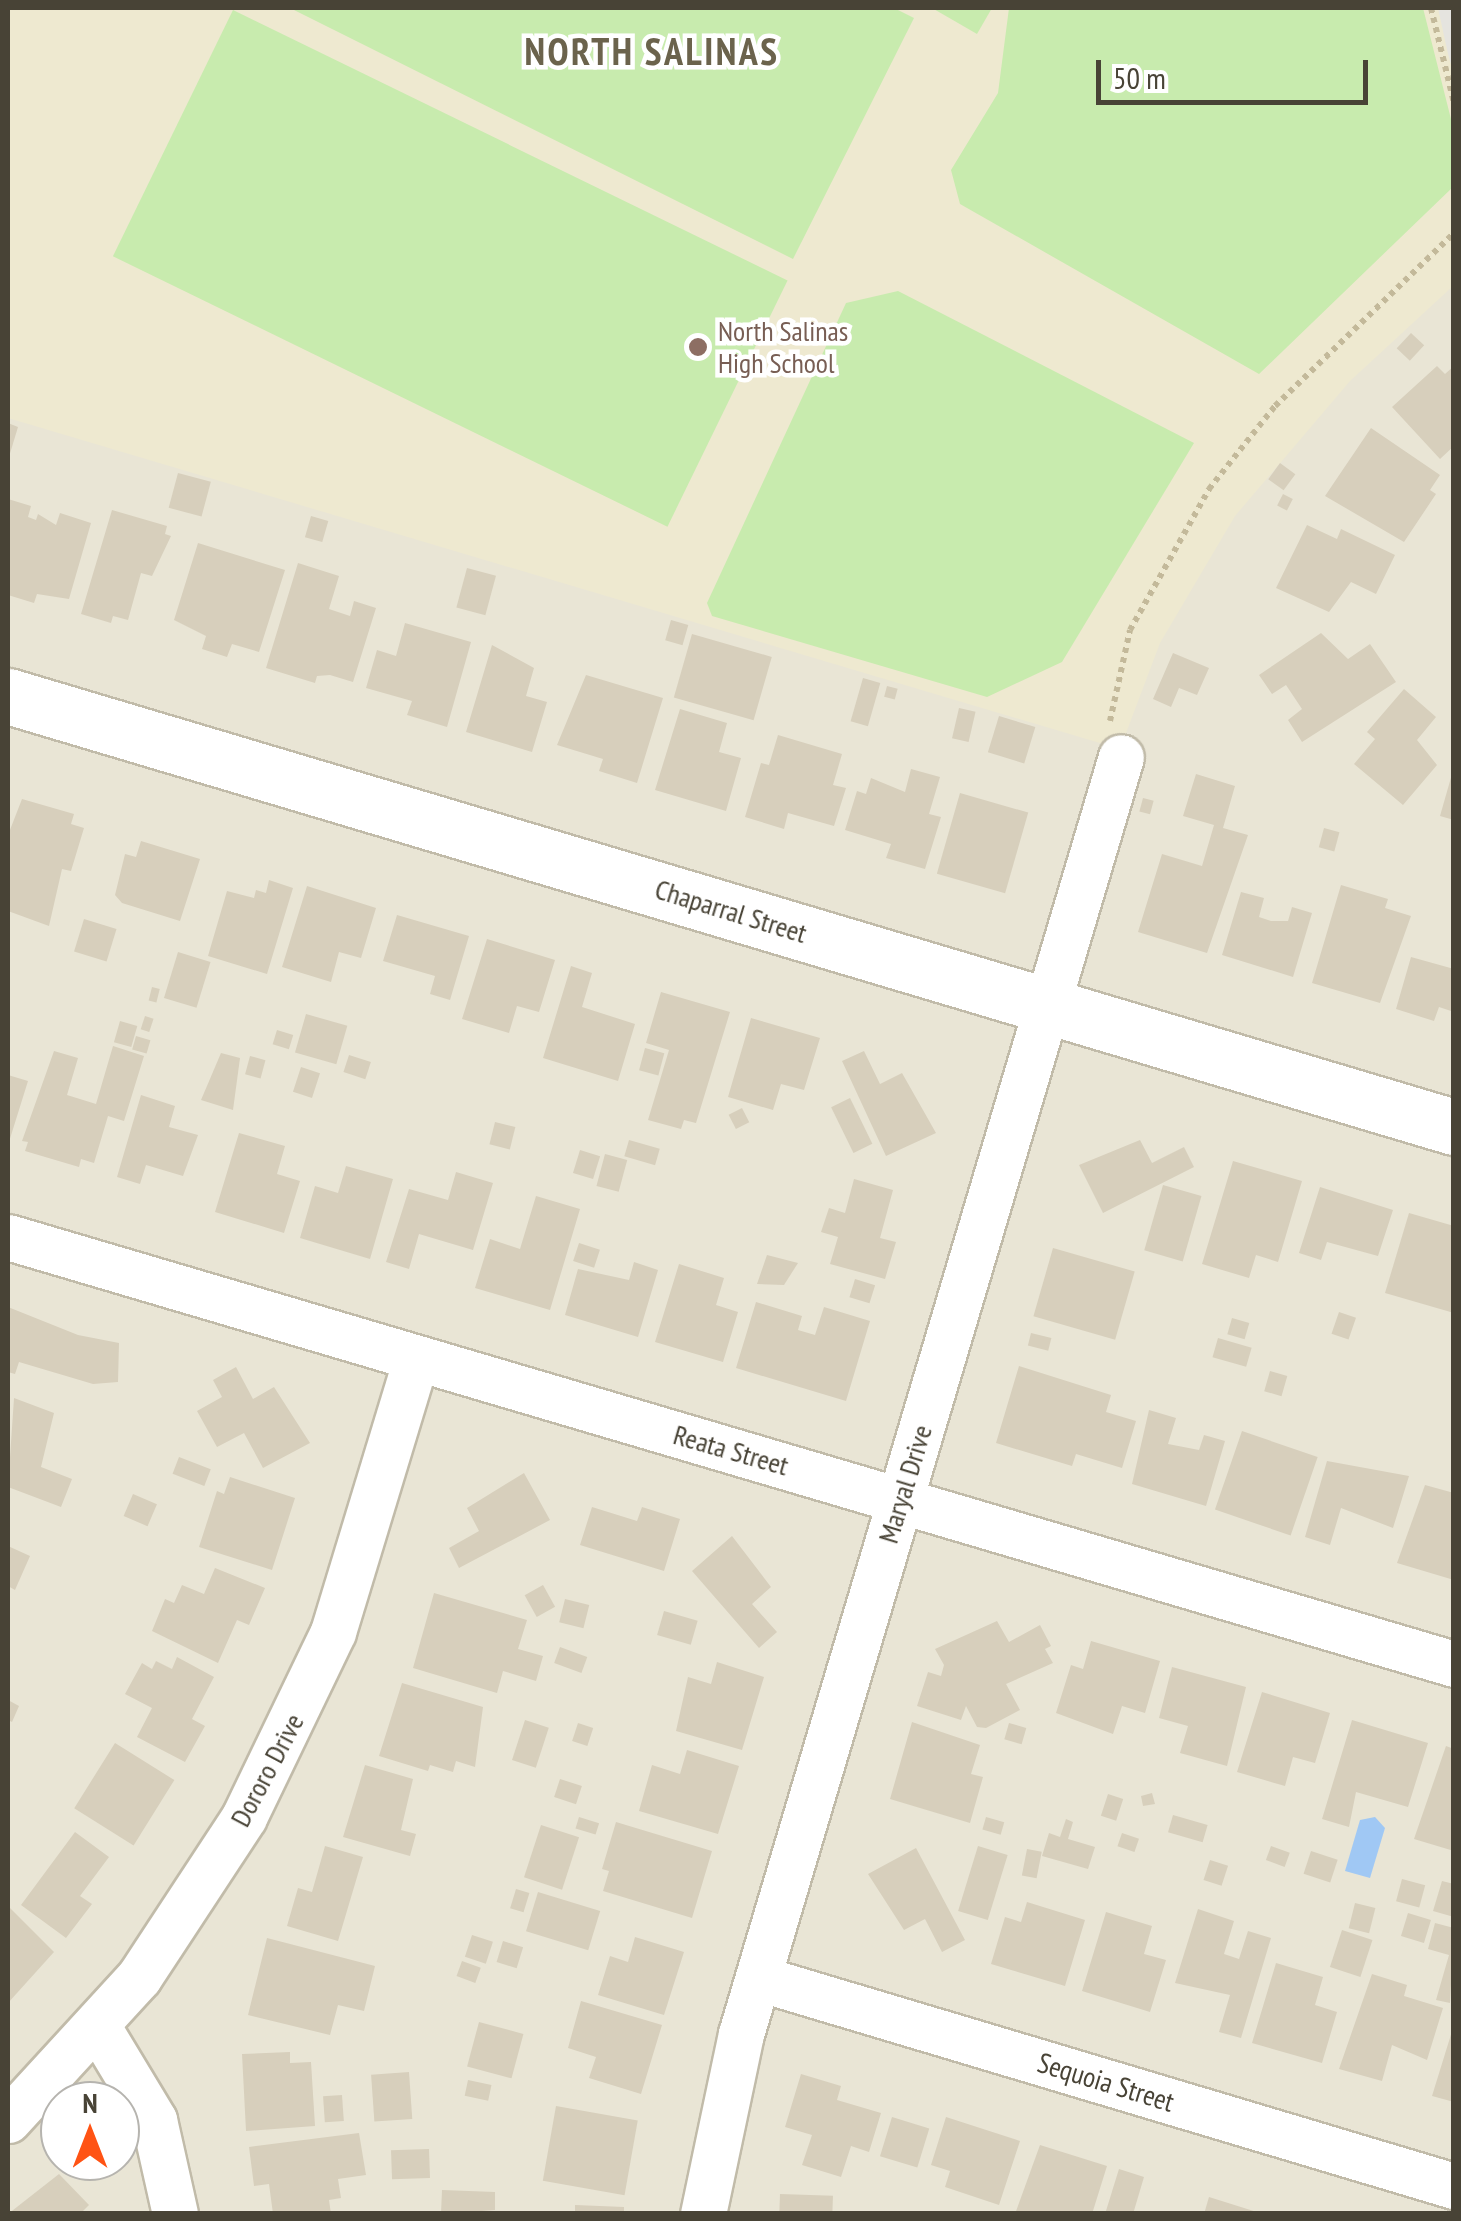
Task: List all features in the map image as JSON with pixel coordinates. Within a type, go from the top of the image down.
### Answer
[{"type":"street","name":"Chaparral Street","points":[[8,696],[1454,1127]]},
{"type":"street","name":"Maryal Drive","points":[[703,2214],[720,2112],[758,1978],[1121,757]]},
{"type":"street","name":"Reata Street","points":[[8,1237],[1454,1664]]},
{"type":"street","name":"Dororo Drive","points":[[8,2120],[98,2027],[208,1875],[288,1731],[352,1576],[416,1360]]},
{"type":"street","name":"Sequoia Street","points":[[758,1978],[1454,2186]]},
{"type":"street","points":[[98,2027],[154,2120],[174,2214]]},
{"type":"path","points":[[1431,8],[1454,103]]},
{"type":"path","points":[[1121,757],[1107,740],[1130,630],[1196,508],[1285,395],[1454,233]]},
{"type":"shaded area","points":[[8,8],[1453,8],[1453,2213],[8,2214]]},
{"type":"shaded area","name":"North Salinas High School","points":[[8,8],[1453,8],[1453,286],[1350,381],[1235,516],[1160,643],[1120,749],[8,418]]},
{"type":"shaded area","points":[[1438,8],[1453,8],[1453,71],[1448,54]]},
{"type":"green space","points":[[894,8],[914,18],[793,259],[292,9]]},
{"type":"green space","points":[[932,8],[992,8],[977,34]]},
{"type":"green space","points":[[1009,8],[1423,8],[1453,127],[1453,187],[1259,374],[960,204],[951,170],[998,93]]},
{"type":"green space","points":[[233,10],[788,280],[667,527],[113,256]]},
{"type":"green space","points":[[898,291],[1194,443],[1062,662],[987,697],[712,616],[707,603],[846,303]]},
{"type":"water","points":[[1375,1817],[1385,1828],[1370,1878],[1345,1871],[1360,1820]]},
{"type":"building","points":[[1411,333],[1424,345],[1410,361],[1397,348]]},
{"type":"building","points":[[1437,366],[1445,374],[1454,366],[1454,446],[1440,459],[1392,407]]},
{"type":"building","points":[[8,423],[18,427],[8,460]]},
{"type":"building","points":[[1371,428],[1440,475],[1430,490],[1436,494],[1404,542],[1325,496]]},
{"type":"building","points":[[1280,463],[1295,474],[1284,490],[1268,479]]},
{"type":"building","points":[[178,473],[211,482],[202,517],[169,508]]},
{"type":"building","points":[[1283,494],[1293,499],[1287,511],[1277,506]]},
{"type":"building","points":[[8,499],[31,506],[28,517],[36,520],[38,514],[56,525],[60,513],[91,523],[69,599],[37,594],[34,603],[8,595]]},
{"type":"building","points":[[112,510],[167,526],[165,534],[171,536],[152,576],[141,573],[128,620],[113,616],[111,623],[81,614]]},
{"type":"building","points":[[311,516],[328,521],[322,542],[305,537]]},
{"type":"building","points":[[1307,525],[1337,539],[1341,529],[1395,555],[1376,594],[1351,582],[1329,612],[1276,588]]},
{"type":"building","points":[[198,543],[285,570],[259,652],[232,644],[227,657],[202,649],[206,636],[174,620]]},
{"type":"building","points":[[298,563],[339,576],[329,609],[350,616],[354,601],[376,608],[353,682],[330,675],[317,676],[315,683],[266,668]]},
{"type":"building","points":[[467,568],[496,576],[485,615],[456,608]]},
{"type":"building","points":[[671,620],[688,625],[683,645],[665,640]]},
{"type":"building","points":[[405,623],[471,642],[447,727],[407,715],[412,701],[366,688],[377,650],[396,656]]},
{"type":"building","points":[[1321,633],[1348,659],[1370,644],[1396,682],[1302,742],[1288,720],[1302,709],[1286,685],[1272,694],[1259,675]]},
{"type":"building","points":[[692,634],[772,657],[754,720],[674,697]]},
{"type":"building","points":[[492,645],[534,668],[526,696],[547,702],[532,752],[466,732]]},
{"type":"building","points":[[1173,653],[1209,668],[1197,695],[1179,688],[1171,707],[1153,699]]},
{"type":"building","points":[[586,675],[663,698],[637,783],[599,771],[603,759],[557,745]]},
{"type":"building","points":[[863,678],[880,683],[868,726],[851,721]]},
{"type":"building","points":[[887,686],[898,689],[895,699],[884,697]]},
{"type":"building","points":[[1404,689],[1436,717],[1417,740],[1437,765],[1403,805],[1354,764],[1375,739],[1367,732]]},
{"type":"building","points":[[959,708],[976,712],[969,742],[952,738]]},
{"type":"building","points":[[680,709],[727,723],[719,752],[741,758],[726,811],[655,790]]},
{"type":"building","points":[[999,716],[1035,727],[1024,763],[988,752]]},
{"type":"building","points":[[778,735],[842,754],[833,785],[846,788],[834,826],[788,813],[784,829],[745,817],[761,763],[769,765]]},
{"type":"building","points":[[911,769],[940,777],[929,814],[941,817],[925,869],[886,858],[891,844],[845,830],[857,791],[866,794],[871,778],[905,792]]},
{"type":"building","points":[[1196,774],[1235,786],[1223,828],[1248,835],[1207,953],[1138,932],[1162,854],[1202,866],[1214,825],[1183,816]]},
{"type":"building","points":[[1454,775],[1454,820],[1440,816]]},
{"type":"building","points":[[960,793],[1028,813],[1005,893],[937,874]]},
{"type":"building","points":[[1143,798],[1154,801],[1150,814],[1139,812]]},
{"type":"building","points":[[22,799],[74,814],[71,824],[84,828],[71,871],[62,869],[49,926],[8,911],[8,835]]},
{"type":"building","points":[[1324,828],[1339,832],[1334,851],[1319,847]]},
{"type":"building","points":[[141,841],[200,859],[180,921],[122,903],[115,895],[125,854],[136,857]]},
{"type":"building","points":[[269,880],[293,888],[267,974],[208,956],[227,891],[254,898],[256,890],[266,893]]},
{"type":"building","points":[[1341,885],[1388,899],[1385,908],[1411,916],[1380,1003],[1312,983]]},
{"type":"building","points":[[307,886],[376,908],[361,958],[339,952],[331,982],[282,967]]},
{"type":"building","points":[[1241,892],[1264,898],[1259,917],[1271,921],[1288,921],[1292,907],[1312,913],[1293,977],[1222,955]]},
{"type":"building","points":[[397,915],[469,936],[450,1000],[430,994],[435,976],[383,961]]},
{"type":"building","points":[[84,919],[117,929],[107,961],[74,952]]},
{"type":"building","points":[[487,939],[555,960],[539,1012],[517,1006],[509,1033],[462,1019]]},
{"type":"building","points":[[178,952],[211,962],[196,1008],[164,998]]},
{"type":"building","points":[[1411,957],[1454,969],[1454,1012],[1439,1007],[1434,1021],[1396,1009]]},
{"type":"building","points":[[571,966],[592,973],[582,1007],[635,1024],[618,1081],[543,1058]]},
{"type":"building","points":[[152,987],[160,989],[156,1003],[149,1001]]},
{"type":"building","points":[[661,992],[730,1012],[696,1123],[684,1120],[681,1129],[648,1120],[669,1050],[646,1043]]},
{"type":"building","points":[[306,1014],[347,1026],[336,1064],[295,1052]]},
{"type":"building","points":[[145,1016],[154,1019],[149,1032],[141,1029]]},
{"type":"building","points":[[751,1018],[820,1038],[804,1090],[781,1084],[773,1110],[728,1097]]},
{"type":"building","points":[[120,1021],[137,1026],[131,1047],[114,1042]]},
{"type":"building","points":[[277,1030],[293,1035],[289,1049],[273,1044]]},
{"type":"building","points":[[136,1036],[150,1040],[147,1054],[132,1049]]},
{"type":"building","points":[[113,1046],[144,1056],[124,1121],[108,1116],[94,1163],[81,1159],[79,1167],[25,1151],[28,1142],[22,1141],[54,1051],[78,1058],[67,1095],[96,1104]]},
{"type":"building","points":[[645,1048],[664,1053],[658,1075],[639,1070]]},
{"type":"building","points":[[864,1051],[880,1084],[902,1073],[936,1133],[886,1156],[842,1061]]},
{"type":"building","points":[[221,1053],[240,1058],[233,1110],[201,1100]]},
{"type":"building","points":[[349,1055],[371,1062],[365,1079],[343,1072]]},
{"type":"building","points":[[250,1056],[265,1060],[261,1078],[245,1074]]},
{"type":"building","points":[[301,1067],[320,1073],[312,1098],[293,1092]]},
{"type":"building","points":[[8,1075],[28,1081],[8,1145]]},
{"type":"building","points":[[141,1095],[175,1106],[169,1127],[198,1135],[183,1176],[146,1165],[140,1184],[117,1177]]},
{"type":"building","points":[[850,1098],[872,1144],[853,1153],[831,1107]]},
{"type":"building","points":[[742,1108],[749,1122],[736,1129],[729,1115]]},
{"type":"building","points":[[495,1122],[515,1127],[510,1149],[489,1144]]},
{"type":"building","points":[[239,1133],[285,1146],[277,1174],[300,1181],[284,1233],[215,1212]]},
{"type":"building","points":[[629,1140],[660,1149],[655,1165],[624,1156]]},
{"type":"building","points":[[1140,1140],[1152,1163],[1184,1147],[1194,1167],[1103,1213],[1079,1165]]},
{"type":"building","points":[[580,1150],[600,1156],[593,1179],[573,1173]]},
{"type":"building","points":[[605,1154],[627,1160],[619,1192],[596,1186]]},
{"type":"building","points":[[1233,1161],[1302,1181],[1278,1262],[1256,1255],[1249,1278],[1202,1264]]},
{"type":"building","points":[[346,1166],[393,1179],[370,1259],[300,1238],[315,1186],[338,1193]]},
{"type":"building","points":[[456,1172],[493,1183],[473,1250],[419,1234],[409,1269],[386,1262],[409,1189],[448,1200]]},
{"type":"building","points":[[854,1179],[893,1190],[880,1238],[896,1242],[885,1279],[830,1264],[838,1237],[821,1232],[829,1208],[845,1213]]},
{"type":"building","points":[[1163,1185],[1201,1196],[1183,1261],[1144,1250]]},
{"type":"building","points":[[1320,1187],[1393,1210],[1378,1256],[1327,1242],[1321,1260],[1299,1253]]},
{"type":"building","points":[[536,1196],[580,1209],[550,1310],[475,1288],[490,1239],[520,1249]]},
{"type":"building","points":[[1409,1213],[1454,1226],[1454,1313],[1385,1293]]},
{"type":"building","points":[[579,1243],[600,1250],[594,1268],[573,1261]]},
{"type":"building","points":[[1053,1248],[1135,1271],[1115,1340],[1033,1316]]},
{"type":"building","points":[[767,1255],[798,1263],[784,1285],[757,1284]]},
{"type":"building","points":[[634,1262],[658,1270],[638,1337],[565,1315],[578,1269],[629,1280]]},
{"type":"building","points":[[679,1264],[724,1278],[716,1305],[738,1312],[723,1362],[655,1342]]},
{"type":"building","points":[[855,1279],[875,1285],[870,1303],[849,1297]]},
{"type":"building","points":[[756,1302],[802,1316],[798,1330],[815,1335],[824,1307],[870,1321],[846,1401],[736,1368]]},
{"type":"building","points":[[8,1307],[78,1335],[119,1343],[118,1382],[93,1384],[19,1362],[15,1374],[8,1372]]},
{"type":"building","points":[[1339,1312],[1356,1318],[1349,1340],[1332,1334]]},
{"type":"building","points":[[1232,1318],[1249,1323],[1245,1339],[1227,1334]]},
{"type":"building","points":[[1031,1333],[1051,1338],[1048,1351],[1028,1346]]},
{"type":"building","points":[[1218,1338],[1252,1348],[1246,1367],[1212,1357]]},
{"type":"building","points":[[1019,1366],[1111,1395],[1106,1412],[1136,1421],[1122,1468],[1076,1454],[1072,1466],[996,1443]]},
{"type":"building","points":[[236,1367],[253,1399],[274,1387],[310,1443],[263,1468],[244,1433],[217,1447],[197,1411],[222,1397],[213,1380]]},
{"type":"building","points":[[1270,1371],[1287,1376],[1282,1396],[1264,1391]]},
{"type":"building","points":[[14,1398],[54,1413],[41,1467],[72,1479],[61,1507],[8,1487]]},
{"type":"building","points":[[1149,1410],[1176,1418],[1168,1444],[1199,1450],[1204,1435],[1225,1441],[1206,1506],[1132,1484]]},
{"type":"building","points":[[1242,1431],[1318,1457],[1291,1536],[1215,1509]]},
{"type":"building","points":[[179,1457],[211,1469],[204,1486],[173,1474]]},
{"type":"building","points":[[1327,1461],[1409,1476],[1393,1528],[1341,1508],[1330,1545],[1305,1537]]},
{"type":"building","points":[[524,1473],[550,1520],[459,1568],[449,1548],[479,1531],[467,1508]]},
{"type":"building","points":[[230,1477],[295,1498],[272,1570],[199,1547],[217,1491],[224,1494]]},
{"type":"building","points":[[1425,1485],[1454,1493],[1454,1580],[1397,1563]]},
{"type":"building","points":[[133,1494],[157,1504],[148,1526],[124,1516]]},
{"type":"building","points":[[592,1507],[637,1521],[642,1507],[680,1519],[664,1571],[580,1545]]},
{"type":"building","points":[[732,1536],[771,1587],[752,1604],[777,1632],[759,1648],[692,1571]]},
{"type":"building","points":[[8,1546],[30,1556],[15,1590],[8,1586]]},
{"type":"building","points":[[215,1568],[265,1588],[249,1625],[237,1620],[218,1663],[152,1631],[165,1599],[174,1603],[182,1585],[204,1594]]},
{"type":"building","points":[[543,1585],[555,1607],[537,1617],[525,1595]]},
{"type":"building","points":[[434,1593],[527,1620],[518,1649],[543,1656],[536,1681],[503,1671],[497,1693],[413,1668]]},
{"type":"building","points":[[565,1599],[589,1605],[583,1628],[559,1622]]},
{"type":"building","points":[[664,1611],[698,1621],[691,1645],[657,1635]]},
{"type":"building","points":[[997,1621],[1009,1642],[1040,1625],[1051,1646],[1045,1649],[1053,1663],[1006,1684],[1020,1710],[986,1728],[977,1727],[966,1706],[961,1720],[917,1706],[928,1672],[941,1676],[944,1665],[935,1649]]},
{"type":"building","points":[[1091,1641],[1160,1661],[1145,1713],[1122,1706],[1113,1734],[1056,1713],[1071,1665],[1083,1669]]},
{"type":"building","points":[[560,1647],[587,1657],[581,1673],[554,1663]]},
{"type":"building","points":[[177,1657],[214,1677],[192,1719],[205,1726],[185,1762],[137,1737],[152,1708],[125,1694],[142,1663],[152,1669],[156,1661],[172,1669]]},
{"type":"building","points":[[717,1662],[764,1677],[742,1750],[676,1731],[688,1677],[711,1684]]},
{"type":"building","points":[[1172,1667],[1246,1687],[1227,1766],[1180,1753],[1188,1726],[1159,1718]]},
{"type":"building","points":[[402,1683],[483,1707],[475,1767],[456,1761],[453,1772],[430,1765],[428,1771],[379,1756]]},
{"type":"building","points":[[1262,1692],[1330,1713],[1315,1763],[1293,1757],[1285,1786],[1237,1772]]},
{"type":"building","points":[[8,1700],[19,1706],[12,1722],[8,1720]]},
{"type":"building","points":[[525,1720],[549,1728],[536,1768],[512,1760]]},
{"type":"building","points":[[1352,1720],[1428,1743],[1408,1807],[1356,1792],[1349,1827],[1322,1819]]},
{"type":"building","points":[[912,1722],[980,1745],[971,1774],[983,1777],[970,1823],[890,1799]]},
{"type":"building","points":[[578,1723],[593,1728],[587,1746],[572,1741]]},
{"type":"building","points":[[1009,1723],[1026,1728],[1022,1744],[1004,1739]]},
{"type":"building","points":[[115,1743],[174,1780],[134,1845],[74,1808]]},
{"type":"building","points":[[1446,1746],[1454,1749],[1454,1851],[1414,1839]]},
{"type":"building","points":[[687,1750],[739,1766],[718,1834],[639,1811],[652,1765],[680,1774]]},
{"type":"building","points":[[365,1765],[413,1779],[401,1830],[416,1834],[410,1856],[343,1837]]},
{"type":"building","points":[[560,1779],[582,1786],[576,1804],[554,1797]]},
{"type":"building","points":[[1152,1793],[1155,1804],[1143,1806],[1141,1796]]},
{"type":"building","points":[[1108,1794],[1123,1799],[1116,1821],[1101,1816]]},
{"type":"building","points":[[1173,1815],[1208,1825],[1203,1842],[1168,1832]]},
{"type":"building","points":[[579,1817],[599,1823],[596,1835],[575,1828]]},
{"type":"building","points":[[986,1817],[1004,1822],[1001,1835],[982,1829]]},
{"type":"building","points":[[1066,1819],[1073,1822],[1068,1839],[1095,1847],[1088,1869],[1042,1856],[1049,1833],[1060,1837]]},
{"type":"building","points":[[616,1822],[712,1851],[692,1918],[603,1891],[609,1871],[602,1869]]},
{"type":"building","points":[[541,1825],[579,1837],[562,1890],[524,1877]]},
{"type":"building","points":[[75,1832],[109,1857],[80,1896],[92,1904],[66,1938],[21,1905]]},
{"type":"building","points":[[1122,1833],[1139,1839],[1134,1852],[1117,1846]]},
{"type":"building","points":[[325,1846],[363,1857],[338,1941],[287,1926],[298,1888],[312,1892]]},
{"type":"building","points":[[978,1846],[1008,1855],[988,1920],[958,1911]]},
{"type":"building","points":[[1271,1846],[1290,1853],[1285,1867],[1266,1860]]},
{"type":"building","points":[[916,1848],[965,1940],[942,1952],[925,1919],[904,1930],[868,1874]]},
{"type":"building","points":[[1027,1849],[1042,1852],[1037,1878],[1022,1876]]},
{"type":"building","points":[[1311,1851],[1338,1860],[1330,1882],[1304,1874]]},
{"type":"building","points":[[1210,1860],[1228,1866],[1222,1886],[1204,1880]]},
{"type":"building","points":[[1402,1879],[1425,1885],[1419,1907],[1396,1901]]},
{"type":"building","points":[[1442,1881],[1454,1884],[1454,1917],[1433,1911]]},
{"type":"building","points":[[516,1889],[529,1893],[524,1912],[510,1908]]},
{"type":"building","points":[[538,1892],[600,1911],[588,1950],[526,1931]]},
{"type":"building","points":[[1027,1902],[1085,1920],[1065,1986],[991,1964],[1005,1917],[1021,1922]]},
{"type":"building","points":[[1355,1903],[1375,1908],[1369,1933],[1349,1928]]},
{"type":"building","points":[[8,1906],[54,1952],[8,2003]]},
{"type":"building","points":[[1198,1909],[1234,1921],[1224,1954],[1239,1959],[1248,1931],[1271,1938],[1241,2038],[1219,2032],[1230,1995],[1175,1983]]},
{"type":"building","points":[[1106,1912],[1152,1926],[1144,1954],[1166,1960],[1150,2012],[1082,1991]]},
{"type":"building","points":[[1408,1913],[1431,1920],[1424,1943],[1401,1936]]},
{"type":"building","points":[[1435,1923],[1454,1928],[1450,2003],[1436,2000],[1449,1955],[1428,1949]]},
{"type":"building","points":[[1342,1930],[1372,1940],[1360,1977],[1330,1967]]},
{"type":"building","points":[[472,1935],[493,1942],[486,1964],[465,1957]]},
{"type":"building","points":[[635,1937],[684,1952],[664,2015],[598,1995],[610,1956],[628,1962]]},
{"type":"building","points":[[267,1938],[375,1966],[364,2011],[338,2005],[330,2035],[248,2015]]},
{"type":"building","points":[[503,1941],[523,1947],[517,1968],[497,1962]]},
{"type":"building","points":[[462,1961],[481,1968],[475,1983],[457,1976]]},
{"type":"building","points":[[1276,1963],[1323,1977],[1315,2005],[1337,2012],[1322,2063],[1252,2043]]},
{"type":"building","points":[[1372,1974],[1407,1985],[1404,1996],[1443,2008],[1427,2060],[1392,2045],[1382,2081],[1339,2069]]},
{"type":"building","points":[[581,2001],[662,2025],[641,2094],[589,2078],[596,2057],[568,2048]]},
{"type":"building","points":[[479,2022],[523,2034],[512,2078],[467,2066]]},
{"type":"building","points":[[1454,2028],[1454,2102],[1432,2096]]},
{"type":"building","points":[[290,2052],[290,2063],[311,2062],[315,2126],[246,2131],[242,2054]]},
{"type":"building","points":[[409,2072],[412,2119],[374,2122],[371,2075]]},
{"type":"building","points":[[801,2074],[841,2086],[837,2100],[881,2113],[869,2152],[851,2146],[841,2177],[802,2165],[812,2135],[785,2127]]},
{"type":"building","points":[[468,2080],[491,2085],[488,2101],[465,2096]]},
{"type":"building","points":[[342,2095],[344,2121],[325,2122],[323,2096]]},
{"type":"building","points":[[556,2106],[638,2120],[625,2195],[543,2181]]},
{"type":"building","points":[[892,2117],[929,2128],[917,2168],[880,2156]]},
{"type":"building","points":[[946,2117],[1020,2141],[999,2205],[945,2187],[950,2171],[931,2165]]},
{"type":"building","points":[[359,2133],[366,2175],[338,2179],[341,2198],[329,2200],[331,2214],[273,2214],[269,2184],[254,2186],[249,2147]]},
{"type":"building","points":[[1040,2145],[1107,2166],[1092,2214],[1015,2214]]},
{"type":"building","points":[[429,2149],[430,2178],[392,2179],[391,2150]]},
{"type":"building","points":[[1119,2169],[1144,2177],[1133,2214],[1105,2214]]},
{"type":"building","points":[[50,2181],[66,2181],[89,2205],[80,2214],[8,2214]]},
{"type":"building","points":[[442,2190],[495,2192],[495,2210],[441,2214]]},
{"type":"building","points":[[780,2194],[833,2196],[832,2214],[779,2214]]},
{"type":"building","points":[[1209,2197],[1260,2213],[1260,2214],[1204,2214]]},
{"type":"building","points":[[575,2205],[624,2207],[624,2214],[575,2214]]},
{"type":"place","name":"North Salinas High School","points":[[698,347]]},
{"type":"district","name":"NORTH SALINAS","points":[[652,51]]}]
